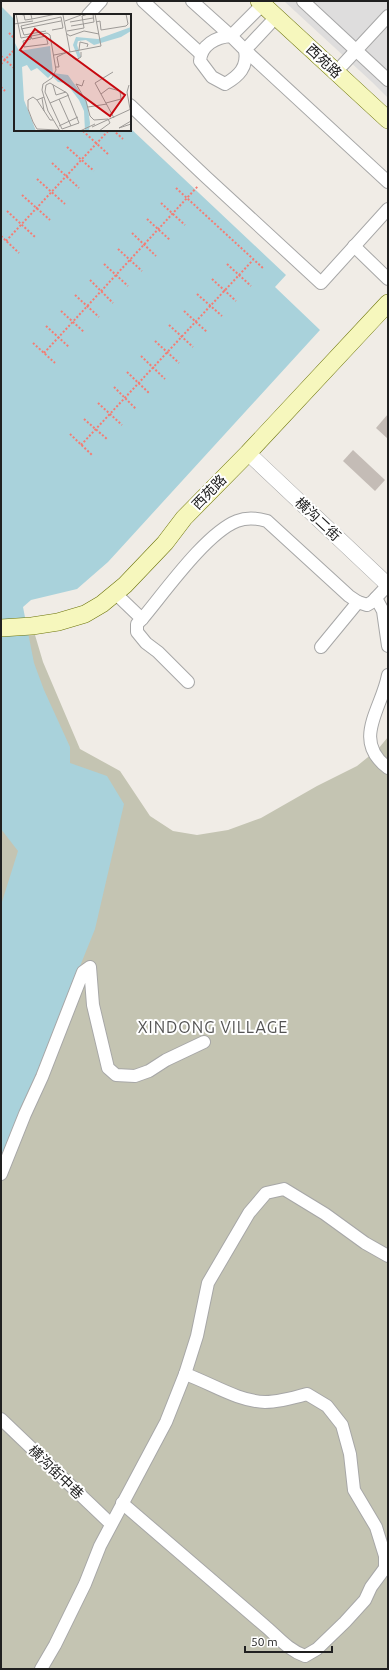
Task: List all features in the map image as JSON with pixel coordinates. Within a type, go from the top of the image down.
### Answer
[{"type":"main road","name":"西苑路","points":[[261,3],[388,120]]},
{"type":"main road","name":"西苑路","points":[[1,628],[32,626],[58,622],[85,614],[102,604],[130,580],[165,543],[184,518],[248,453],[388,303]]},
{"type":"street","points":[[89,14],[101,1]]},
{"type":"street","points":[[142,1],[201,54]]},
{"type":"street","points":[[192,1],[388,182]]},
{"type":"street","points":[[303,1],[388,80]]},
{"type":"street","points":[[261,3],[231,36],[221,37],[204,49],[201,54],[200,61],[212,77],[225,84],[239,75],[243,69],[246,50],[276,17]]},
{"type":"street","points":[[336,72],[388,16]]},
{"type":"street","points":[[131,106],[206,177],[322,282],[388,209]]},
{"type":"street","points":[[354,246],[388,278]]},
{"type":"street","name":"横沟二街","points":[[248,453],[388,585]]},
{"type":"street","points":[[188,682],[158,652],[146,643],[137,632],[137,624],[205,545],[223,528],[237,521],[258,519],[267,522],[358,602],[367,605],[388,585]]},
{"type":"street","points":[[115,593],[142,619]]},
{"type":"street","points":[[376,598],[383,611],[388,646]]},
{"type":"street","points":[[321,647],[358,602]]},
{"type":"street","points":[[388,675],[371,725],[369,737],[377,757],[388,768]]},
{"type":"street","points":[[1,1174],[25,1114],[42,1077],[83,972],[90,967],[93,1005],[108,1068],[116,1075],[135,1076],[149,1071],[166,1060],[204,1042]]},
{"type":"street","points":[[41,1669],[55,1645],[85,1584],[100,1546],[111,1524],[166,1422],[185,1374],[197,1336],[208,1283],[249,1213],[266,1193],[284,1189],[325,1214],[365,1243],[388,1256]]},
{"type":"street","points":[[122,1503],[226,1594],[266,1626],[287,1647],[298,1654],[305,1656],[317,1649],[365,1600],[371,1587],[385,1568],[385,1556],[376,1527],[354,1490],[350,1454],[342,1425],[327,1406],[308,1394],[285,1400],[264,1402],[247,1399],[185,1374]]},
{"type":"street","name":"横沟街中巷","points":[[1,1419],[111,1524]]},
{"type":"path","points":[[9,33],[14,38]]},
{"type":"path","points":[[1,64],[14,50]]},
{"type":"path","points":[[1,56],[14,68]]},
{"type":"path","points":[[1,88],[5,91]]},
{"type":"path","points":[[83,131],[109,155]]},
{"type":"path","points":[[6,241],[108,131]]},
{"type":"path","points":[[114,131],[123,139]]},
{"type":"path","points":[[67,147],[94,171]]},
{"type":"path","points":[[52,163],[80,188]]},
{"type":"path","points":[[44,353],[206,177]]},
{"type":"path","points":[[38,179],[65,204]]},
{"type":"path","points":[[176,188],[264,269]]},
{"type":"path","points":[[22,195],[50,220]]},
{"type":"path","points":[[161,203],[185,225]]},
{"type":"path","points":[[7,211],[35,237]]},
{"type":"path","points":[[147,219],[170,240]]},
{"type":"path","points":[[132,233],[156,256]]},
{"type":"path","points":[[1,236],[19,253]]},
{"type":"path","points":[[118,249],[142,271]]},
{"type":"path","points":[[81,445],[253,260]]},
{"type":"path","points":[[104,264],[128,286]]},
{"type":"path","points":[[227,264],[250,286]]},
{"type":"path","points":[[212,278],[236,301]]},
{"type":"path","points":[[90,280],[113,302]]},
{"type":"path","points":[[197,294],[222,316]]},
{"type":"path","points":[[74,295],[99,317]]},
{"type":"path","points":[[61,311],[84,332]]},
{"type":"path","points":[[184,311],[207,332]]},
{"type":"path","points":[[169,325],[193,348]]},
{"type":"path","points":[[46,326],[69,347]]},
{"type":"path","points":[[155,341],[178,363]]},
{"type":"path","points":[[33,343],[55,363]]},
{"type":"path","points":[[141,356],[165,379]]},
{"type":"path","points":[[127,372],[149,393]]},
{"type":"path","points":[[114,387],[136,409]]},
{"type":"path","points":[[98,403],[122,425]]},
{"type":"path","points":[[84,419],[107,439]]},
{"type":"path","points":[[70,434],[92,455]]},
{"type":"shaded area","points":[[284,1],[388,1],[388,98],[372,82]]},
{"type":"shaded area","points":[[35,635],[43,662],[80,749],[120,771],[150,816],[173,831],[197,835],[228,830],[261,818],[317,786],[357,766],[378,749],[388,737],[388,1669],[1,1669],[1,637]]},
{"type":"water","points":[[1,6],[14,19],[14,131],[131,131],[131,129],[286,275],[275,287],[320,330],[108,562],[77,589],[31,600],[23,607],[34,663],[44,690],[70,747],[70,763],[107,776],[124,804],[95,929],[1,1162],[1,905],[18,851],[1,829]]},
{"type":"building","points":[[388,414],[388,439],[376,428]]},
{"type":"building","points":[[353,450],[385,480],[375,491],[343,461]]},
{"type":"district","name":"XINDONG VILLAGE","points":[[213,1027]]}]
